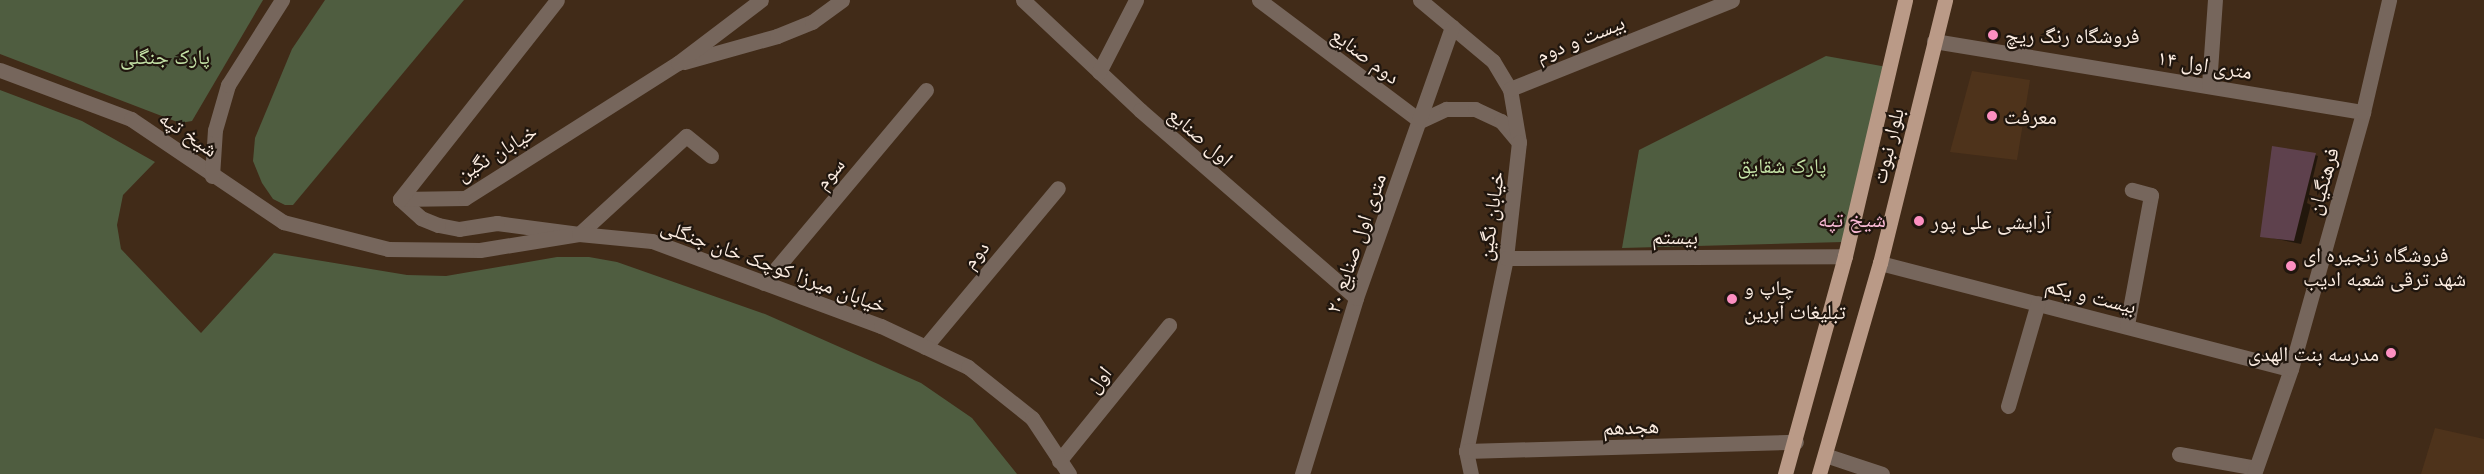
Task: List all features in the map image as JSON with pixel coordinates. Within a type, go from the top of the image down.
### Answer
[{"type":"main road","name":"بلوار نبوت","points":[[1785,474],[1796,442],[1845,256],[1904,0]]},
{"type":"main road","name":"بلوار نبوت","points":[[1820,474],[1880,263],[1945,0]]},
{"type":"street","name":"شیخ تپه","points":[[212,176],[215,130],[228,85],[282,0]]},
{"type":"street","points":[[557,0],[400,199],[422,218],[438,225],[459,229],[497,223],[579,234],[686,136],[711,156]]},
{"type":"street","name":"خیابان نگین","points":[[400,199],[465,198],[678,63],[760,0]]},
{"type":"street","points":[[678,63],[777,36],[812,22],[842,0]]},
{"type":"street","name":"اول صنایع","points":[[1023,0],[1099,72],[1356,298]]},
{"type":"street","points":[[1099,72],[1136,0]]},
{"type":"street","name":"دوم صنایع","points":[[1259,0],[1420,121]]},
{"type":"street","name":"خیابان نگین","points":[[1420,0],[1493,61],[1510,89],[1519,142],[1506,258],[1466,451],[1471,474]]},
{"type":"street","name":"بیست و دوم","points":[[1510,89],[1732,0]]},
{"type":"street","points":[[2208,85],[2215,0]]},
{"type":"street","name":"فرهنگیان","points":[[2255,471],[2291,369],[2363,112],[2389,0]]},
{"type":"street","name":"۲۰ متری اول صنایع","points":[[1302,474],[1356,298],[1452,27]]},
{"type":"street","name":"۱۴ متری اول","points":[[1934,41],[2363,112]]},
{"type":"street","name":"شیخ تپه","points":[[0,70],[131,119],[212,176]]},
{"type":"street","name":"سوم","points":[[764,283],[926,90]]},
{"type":"street","points":[[1420,121],[1446,109],[1475,109],[1501,121],[1519,142]]},
{"type":"street","name":"خیابان میرزا کوچک خان جنگلی","points":[[212,176],[283,222],[388,249],[480,250],[579,234],[652,241],[926,347],[968,368],[1032,418],[1069,474]]},
{"type":"street","name":"دوم","points":[[926,347],[1058,188]]},
{"type":"street","points":[[2127,325],[2151,195],[2132,190]]},
{"type":"street","name":"بیستم","points":[[1506,258],[1845,256]]},
{"type":"street","name":"بیست و یکم","points":[[1880,263],[2291,369]]},
{"type":"street","points":[[2008,406],[2038,303]]},
{"type":"street","name":"اول","points":[[1059,461],[1169,325]]},
{"type":"street","name":"هجدهم","points":[[1466,451],[1796,442]]},
{"type":"street","points":[[2179,453],[2255,471]]},
{"type":"street","points":[[1826,455],[1882,474]]},
{"type":"shaded area","name":"معرفت","points":[[1972,71],[2030,80],[2017,160],[1950,152]]},
{"type":"shaded area","points":[[2435,428],[2484,439],[2484,474],[2421,474]]},
{"type":"green space","name":"پارک جنگلی","points":[[0,0],[263,0],[192,121],[180,123],[0,54]]},
{"type":"green space","points":[[325,0],[464,0],[293,205],[285,205],[273,199],[262,183],[253,161],[255,138],[292,49]]},
{"type":"green space","name":"پارک شقایق","points":[[1826,56],[1887,67],[1843,242],[1622,248],[1639,150]]},
{"type":"green space","points":[[0,90],[82,121],[155,162],[123,195],[117,225],[121,249],[201,333],[274,253],[407,275],[446,276],[557,257],[589,257],[617,262],[765,314],[921,383],[972,418],[1017,474],[0,474]]},
{"type":"building","points":[[2272,146],[2316,153],[2294,241],[2260,237]]},
{"type":"place","name":"فروشگاه رنگ ریچ","points":[[1993,35]]},
{"type":"place","name":"معرفت","points":[[1992,116]]},
{"type":"place","name":"آرایشی علی پور","points":[[1919,221]]},
{"type":"place","name":"فروشگاه زنجیره ای شهد ترقی شعبه ادیب","points":[[2291,266]]},
{"type":"place","name":"چاپ و تبلیغات آپرین","points":[[1732,299]]},
{"type":"place","name":"مدرسه بنت الهدی","points":[[2391,353]]},
{"type":"district","name":"شیخ تپه","points":[[1852,219]]}]
